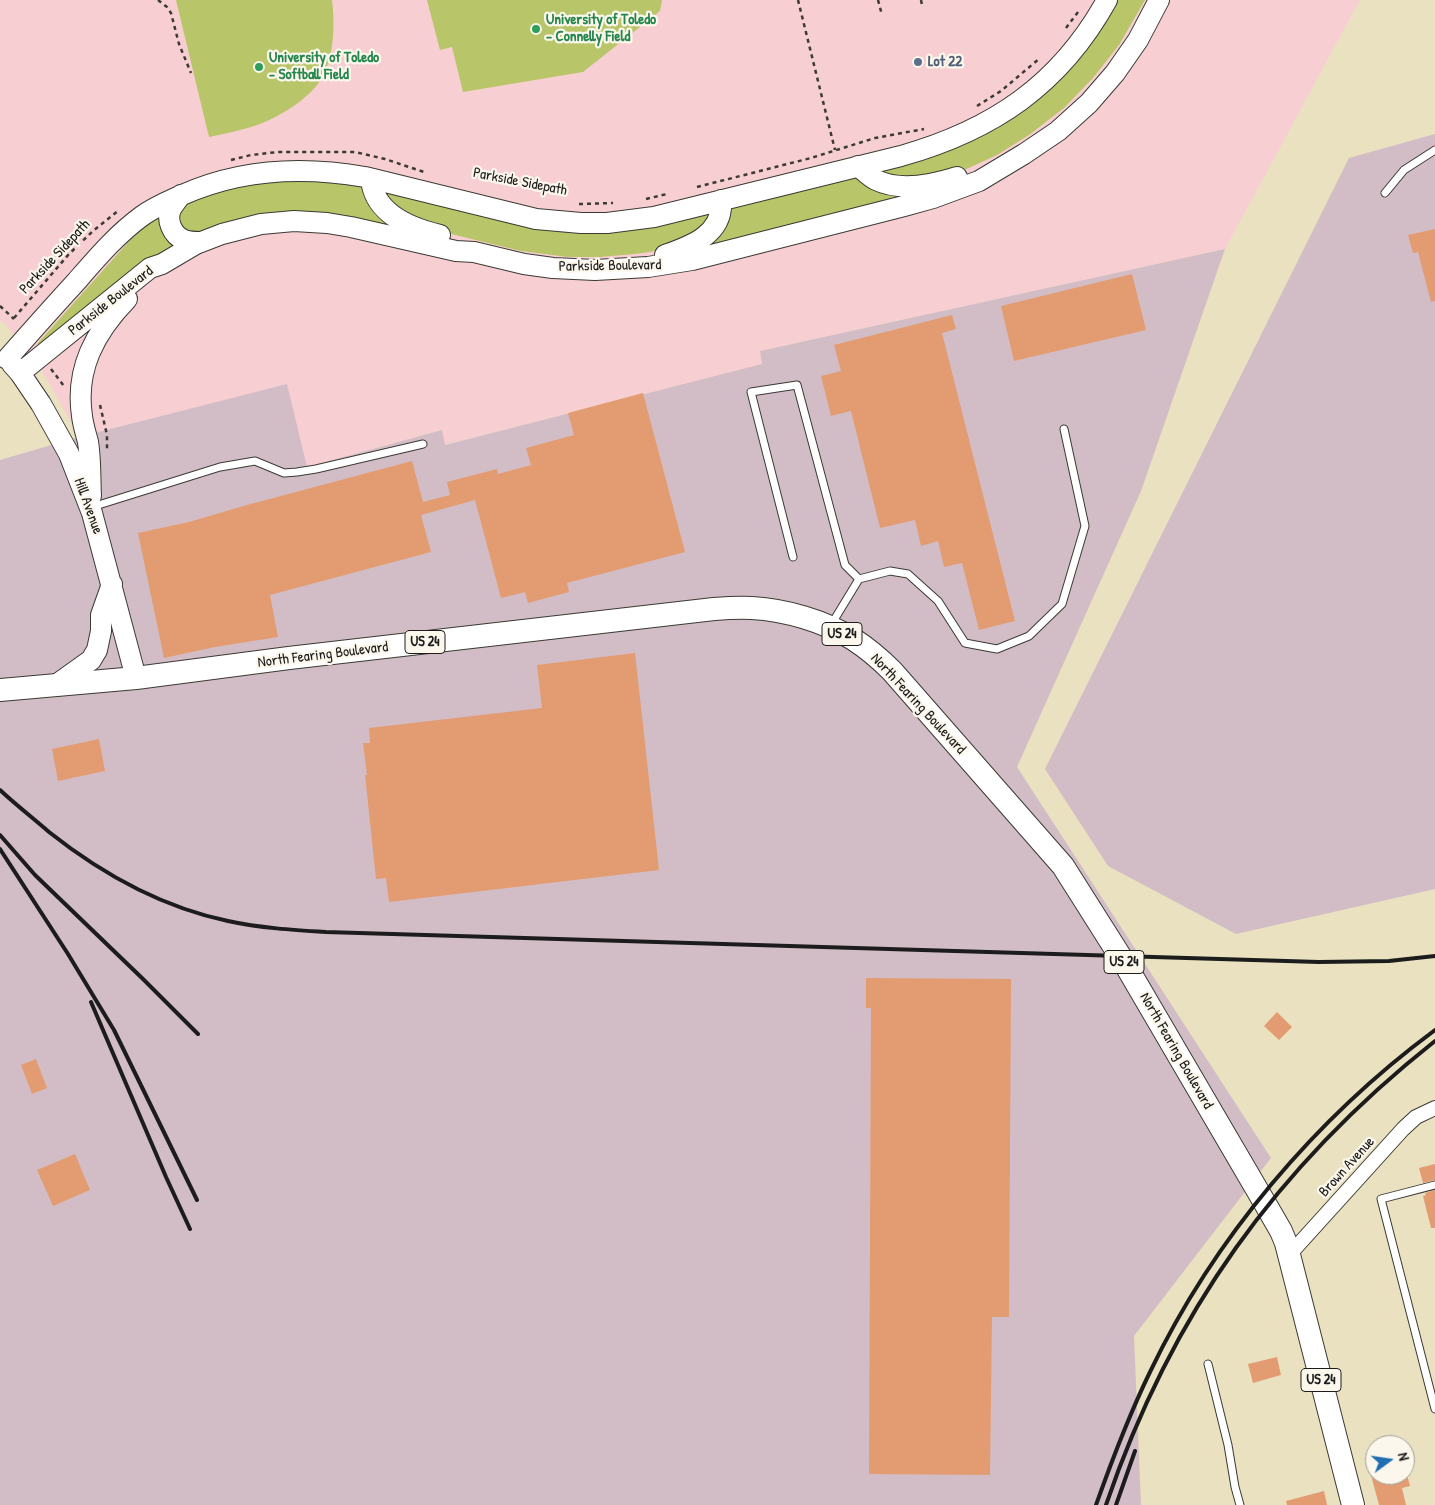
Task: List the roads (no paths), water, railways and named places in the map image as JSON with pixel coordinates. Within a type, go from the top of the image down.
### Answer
[{"type":"main road","name":"North Fearing Boulevard","points":[[136,678],[299,657],[714,609],[750,607],[775,610],[803,617],[830,627],[853,639],[875,655],[892,671],[1063,866],[1125,964],[1266,1205],[1281,1231],[1289,1255]]},
{"type":"main road","name":"US 24","points":[[0,690],[136,678]]},
{"type":"main road","name":"US 24","points":[[1289,1255],[1352,1505]]},
{"type":"street","name":"Parkside Boulevard","points":[[9,362],[115,238],[144,215],[181,195],[205,186],[254,174],[276,171],[296,170],[341,173],[536,219],[568,223],[607,223],[654,217],[901,156],[940,144],[969,132],[1014,105],[1044,81],[1068,57],[1089,30],[1107,0]]},
{"type":"street","name":"Parkside Boulevard","points":[[9,362],[150,268],[162,264],[200,242],[249,226],[278,222],[308,222],[351,226],[456,251],[474,252],[524,264],[581,270],[662,266],[692,260],[919,202],[979,181],[1041,144],[1058,131],[1103,88],[1138,40],[1159,0]]},
{"type":"street","points":[[858,166],[874,180],[890,185],[909,186],[938,182],[975,170],[1014,161]]},
{"type":"street","points":[[371,179],[376,198],[391,214],[409,225],[458,240],[474,252]]},
{"type":"street","points":[[181,195],[171,209],[171,227],[184,240],[200,242]]},
{"type":"street","points":[[630,268],[689,247],[699,241],[712,229],[720,216],[721,200]]},
{"type":"street","points":[[92,510],[88,443],[82,415],[82,385],[85,365],[92,346],[107,321],[155,275],[162,264]]},
{"type":"street","name":"Hill Avenue","points":[[9,362],[41,404],[69,454],[92,510],[136,678]]},
{"type":"street","points":[[56,684],[91,660],[97,650],[101,632],[101,614],[112,584]]},
{"type":"street","name":"Brown Avenue","points":[[1289,1255],[1403,1129],[1416,1117],[1435,1108]]},
{"type":"lane","points":[[1385,193],[1404,170],[1435,150]]},
{"type":"lane","points":[[793,557],[751,392],[797,385],[845,565],[859,579]]},
{"type":"lane","points":[[830,627],[859,579],[890,571],[908,574],[938,600],[965,643],[998,649],[1029,636],[1062,604],[1085,526],[1064,429]]},
{"type":"lane","points":[[92,510],[220,467],[255,461],[284,473],[316,470],[423,444]]},
{"type":"lane","points":[[1435,1185],[1381,1199],[1435,1409]]},
{"type":"lane","points":[[1208,1364],[1228,1445],[1234,1487],[1240,1505]]},
{"type":"railway","points":[[0,790],[69,847],[90,862],[133,887],[156,898],[203,915],[264,927],[326,932],[1319,962],[1389,961],[1435,956]]},
{"type":"railway","points":[[0,835],[35,875],[198,1034]]},
{"type":"railway","points":[[0,849],[68,954],[114,1030],[197,1200]]},
{"type":"railway","points":[[91,1002],[190,1229]]},
{"type":"railway","points":[[1096,1505],[1121,1438],[1150,1372],[1176,1322],[1205,1274],[1237,1228],[1309,1142],[1391,1064],[1435,1030]]},
{"type":"railway","points":[[1106,1505],[1132,1435],[1163,1370],[1197,1307],[1236,1248],[1279,1192],[1326,1139],[1378,1089],[1435,1041]]},
{"type":"railway","points":[[1116,1505],[1135,1451]]},
{"type":"place","name":"University of Toledo - Connelly Field","points":[[536,29]]},
{"type":"place","name":"Lot 22","points":[[918,62]]},
{"type":"place","name":"University of Toledo - Softball Field","points":[[259,67]]}]
